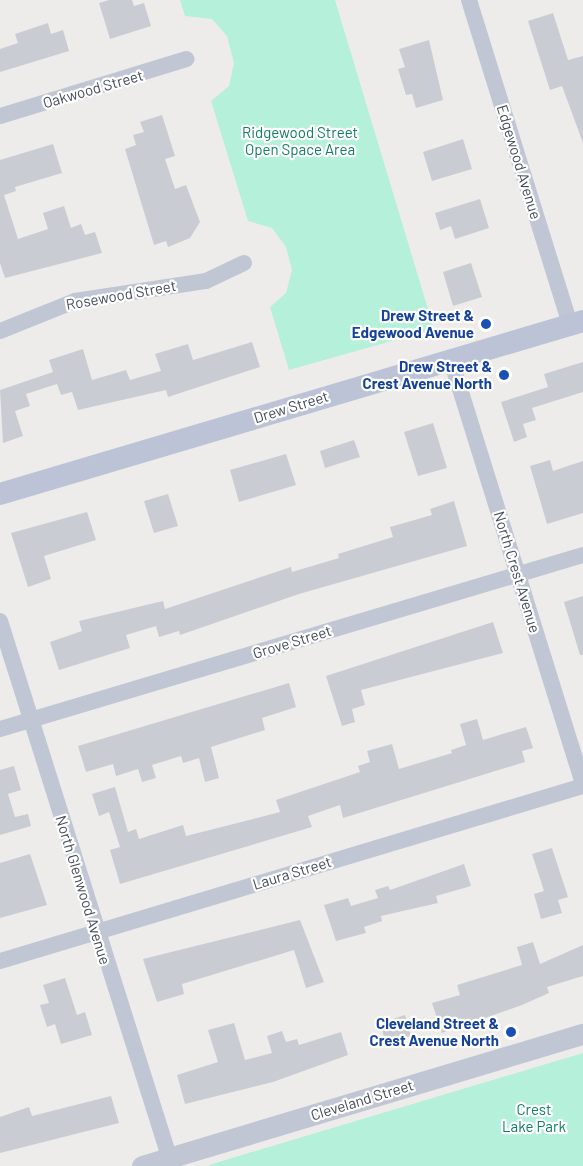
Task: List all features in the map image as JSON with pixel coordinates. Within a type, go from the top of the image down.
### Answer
[{"type":"main road","name":"Drew Street","points":[[0,494],[576,323]]},
{"type":"street","name":"Edgewood Avenue","points":[[469,0],[576,323]]},
{"type":"street","name":"Oakwood Street","points":[[0,116],[186,59]]},
{"type":"street","name":"Rosewood Street","points":[[0,331],[75,301],[206,281],[244,263]]},
{"type":"street","name":"North Crest Avenue","points":[[451,360],[583,785]]},
{"type":"street","name":"Grove Street","points":[[0,729],[583,555]]},
{"type":"street","name":"North Glenwood Avenue","points":[[0,621],[170,1162]]},
{"type":"street","name":"Laura Street","points":[[0,961],[583,785]]},
{"type":"street","name":"Cleveland Street","points":[[142,1166],[170,1162],[583,1035]]},
{"type":"green space","name":"Ridgewood Street Open Space Area","points":[[180,0],[335,0],[434,329],[289,370],[270,307],[286,293],[292,270],[286,247],[272,228],[248,221],[211,101],[229,86],[234,63],[227,36],[212,19],[185,16]]},
{"type":"green space","name":"Crest Lake Park","points":[[583,1053],[583,1166],[208,1166],[212,1164]]},
{"type":"building","points":[[109,0],[132,0],[134,6],[144,3],[151,26],[110,39],[99,3]]},
{"type":"building","points":[[553,13],[568,60],[583,56],[583,143],[562,86],[550,90],[528,21]]},
{"type":"building","points":[[48,23],[51,34],[63,30],[69,51],[0,72],[0,49],[18,43],[15,34]]},
{"type":"building","points":[[429,40],[443,100],[416,108],[412,94],[406,95],[398,69],[405,67],[399,49]]},
{"type":"building","points":[[162,115],[175,156],[165,159],[175,189],[186,185],[200,222],[190,238],[168,247],[166,241],[154,245],[125,149],[136,145],[133,135],[144,132],[140,122]]},
{"type":"building","points":[[463,139],[472,169],[432,181],[423,152]]},
{"type":"building","points":[[53,144],[62,173],[15,187],[16,191],[4,195],[18,239],[48,229],[43,213],[64,206],[71,228],[81,224],[85,235],[95,232],[102,253],[5,278],[0,263],[0,160]]},
{"type":"building","points":[[480,199],[489,228],[455,239],[451,226],[440,230],[435,213]]},
{"type":"building","points":[[471,263],[482,297],[453,306],[443,272]]},
{"type":"building","points":[[252,342],[260,367],[168,397],[166,390],[78,410],[72,392],[61,395],[57,384],[26,394],[30,406],[15,411],[23,436],[3,443],[0,390],[53,372],[49,360],[83,349],[92,380],[126,370],[130,380],[161,371],[155,354],[188,344],[193,360]]},
{"type":"building","points":[[583,362],[583,392],[532,408],[536,420],[523,424],[527,437],[514,442],[501,402],[548,387],[544,374]]},
{"type":"building","points":[[433,423],[447,468],[418,476],[404,432]]},
{"type":"building","points":[[354,440],[360,457],[325,468],[320,451]]},
{"type":"building","points":[[286,454],[296,485],[239,502],[230,470]]},
{"type":"building","points":[[550,460],[553,471],[583,461],[583,513],[547,524],[530,466]]},
{"type":"building","points":[[168,494],[178,526],[154,533],[144,501]]},
{"type":"building","points":[[454,501],[467,546],[299,594],[180,635],[179,631],[159,637],[156,626],[126,635],[130,648],[59,670],[50,642],[82,631],[79,621],[163,601],[165,609],[291,567],[292,572],[339,558],[338,554],[393,537],[390,527],[432,515],[430,509]]},
{"type":"building","points":[[87,512],[96,540],[44,556],[51,579],[28,587],[11,533]]},
{"type":"building","points":[[583,596],[583,655],[580,655],[564,602]]},
{"type":"building","points":[[493,622],[503,653],[361,690],[365,705],[352,709],[355,722],[342,726],[326,676]]},
{"type":"building","points":[[289,683],[296,707],[262,718],[265,730],[211,747],[219,778],[205,782],[199,758],[183,763],[181,756],[152,765],[156,778],[142,782],[138,769],[116,776],[113,764],[86,772],[78,746]]},
{"type":"building","points":[[477,719],[483,740],[526,727],[533,748],[522,751],[525,762],[343,818],[340,805],[308,816],[312,827],[120,884],[110,850],[120,847],[109,812],[99,816],[92,794],[115,787],[128,832],[136,829],[139,839],[183,825],[186,836],[280,812],[276,800],[360,772],[358,766],[370,762],[367,751],[392,744],[399,769],[452,753],[451,750],[466,745],[460,724]]},
{"type":"building","points":[[14,766],[21,790],[8,794],[15,817],[28,814],[31,826],[0,835],[0,770]]},
{"type":"building","points":[[552,848],[568,897],[558,900],[562,913],[541,919],[534,894],[544,891],[532,854]]},
{"type":"building","points":[[30,854],[47,905],[0,918],[0,863]]},
{"type":"building","points":[[464,864],[471,886],[436,896],[438,903],[381,916],[382,921],[364,927],[366,933],[336,941],[324,905],[348,898],[351,906],[378,898],[375,890],[388,886],[390,890]]},
{"type":"building","points":[[300,920],[324,982],[306,988],[294,950],[182,984],[184,994],[157,1002],[143,959]]},
{"type":"building","points":[[533,942],[540,964],[583,945],[583,976],[547,987],[549,993],[522,1005],[442,1033],[432,1003],[460,995],[457,985],[522,965],[517,947]]},
{"type":"building","points":[[65,978],[77,1015],[85,1012],[92,1035],[61,1044],[55,1024],[47,1027],[40,1005],[49,1003],[43,985]]},
{"type":"building","points":[[405,1015],[411,1036],[386,1044],[380,1023]]},
{"type":"building","points":[[234,1023],[245,1060],[272,1053],[267,1036],[282,1031],[286,1042],[297,1039],[299,1045],[341,1032],[348,1055],[273,1082],[185,1104],[177,1075],[218,1062],[208,1030]]},
{"type":"building","points":[[111,1096],[119,1123],[0,1153],[0,1117],[29,1107],[32,1116]]},
{"type":"place","name":"Drew Street & Edgewood Avenue","points":[[486,324]]},
{"type":"place","name":"Drew Street & Crest Avenue North","points":[[504,375]]},
{"type":"place","name":"Cleveland Street & Crest Avenue North","points":[[511,1032]]}]
